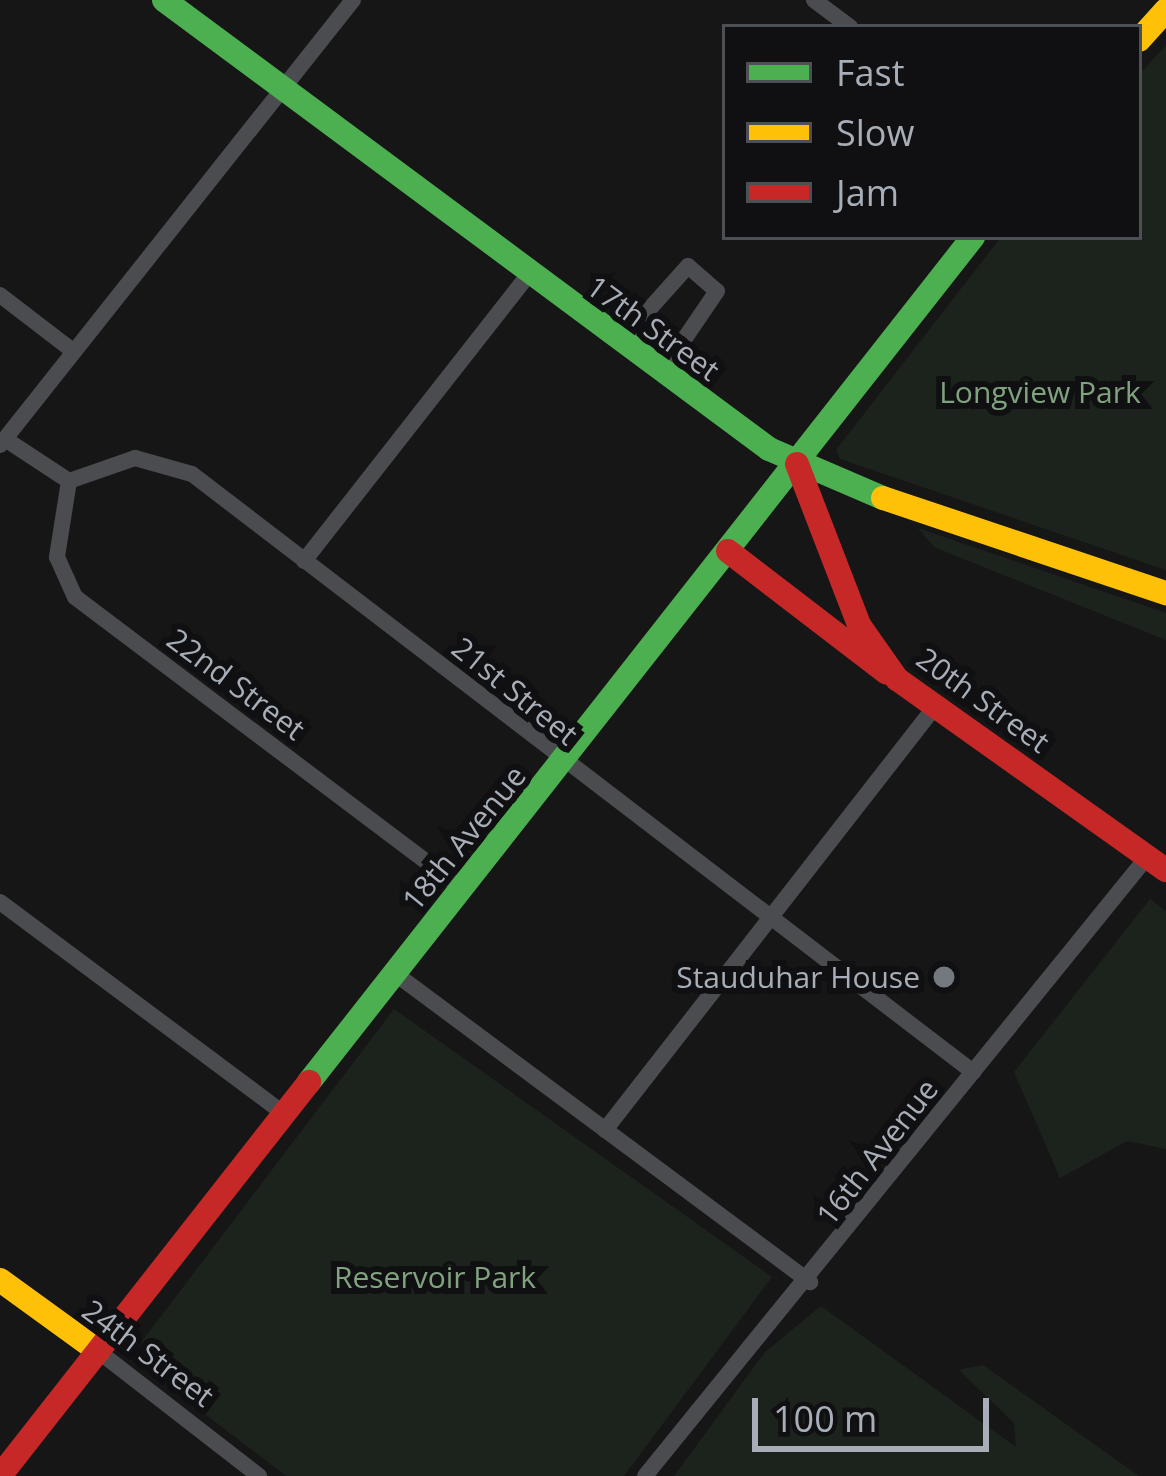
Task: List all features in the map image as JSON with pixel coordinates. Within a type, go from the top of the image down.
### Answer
[{"type":"street","name":"17th Street","points":[[164,0],[620,342],[797,464],[1166,593]]},
{"type":"street","points":[[69,481],[3,442],[353,0]]},
{"type":"street","points":[[814,0],[846,24]]},
{"type":"street","points":[[1142,37],[1166,10]]},
{"type":"street","name":"18th Avenue","points":[[1,1476],[972,240]]},
{"type":"street","points":[[620,342],[688,266],[718,291],[662,372]]},
{"type":"street","points":[[304,561],[529,274]]},
{"type":"street","points":[[0,295],[73,351]]},
{"type":"street","name":"21st Street","points":[[69,481],[162,459],[304,561],[973,1072]]},
{"type":"street","name":"20th Street","points":[[797,464],[859,625],[897,679],[1157,863]]},
{"type":"street","name":"22nd Street","points":[[69,481],[57,557],[75,597],[461,888]]},
{"type":"street","points":[[728,551],[897,679]]},
{"type":"street","points":[[605,1130],[765,917],[938,704]]},
{"type":"street","name":"16th Avenue","points":[[645,1476],[739,1351],[810,1282],[973,1072],[1157,863]]},
{"type":"street","points":[[0,902],[284,1114]]},
{"type":"street","points":[[393,972],[810,1282]]},
{"type":"street","name":"24th Street","points":[[0,1280],[259,1476]]},
{"type":"green space","name":"Longview Park","points":[[1166,45],[1166,570],[840,459],[836,450],[999,240],[1142,240],[1142,72]]},
{"type":"green space","points":[[918,528],[1166,613],[1166,640],[934,547]]},
{"type":"green space","points":[[1150,899],[1166,911],[1166,1149],[1127,1141],[1060,1178],[1014,1072]]},
{"type":"green space","name":"Reservoir Park","points":[[394,1009],[772,1277],[624,1476],[286,1476],[130,1357]]},
{"type":"green space","points":[[821,1306],[1016,1447],[1014,1423],[959,1370],[983,1365],[1139,1476],[674,1476],[765,1352]]},
{"type":"traffic: fast","points":[[164,0],[769,449],[883,498]]},
{"type":"traffic: fast","points":[[309,1082],[971,240]]},
{"type":"traffic: slow","points":[[1142,37],[1166,10]]},
{"type":"traffic: slow","points":[[883,498],[1166,593]]},
{"type":"traffic: slow","points":[[0,1280],[98,1351]]},
{"type":"traffic: jam","points":[[797,464],[859,625],[897,679],[1166,870]]},
{"type":"traffic: jam","points":[[728,551],[887,673]]},
{"type":"traffic: jam","points":[[0,1476],[309,1082]]},
{"type":"place","name":"Stauduhar House","points":[[944,977]]}]
